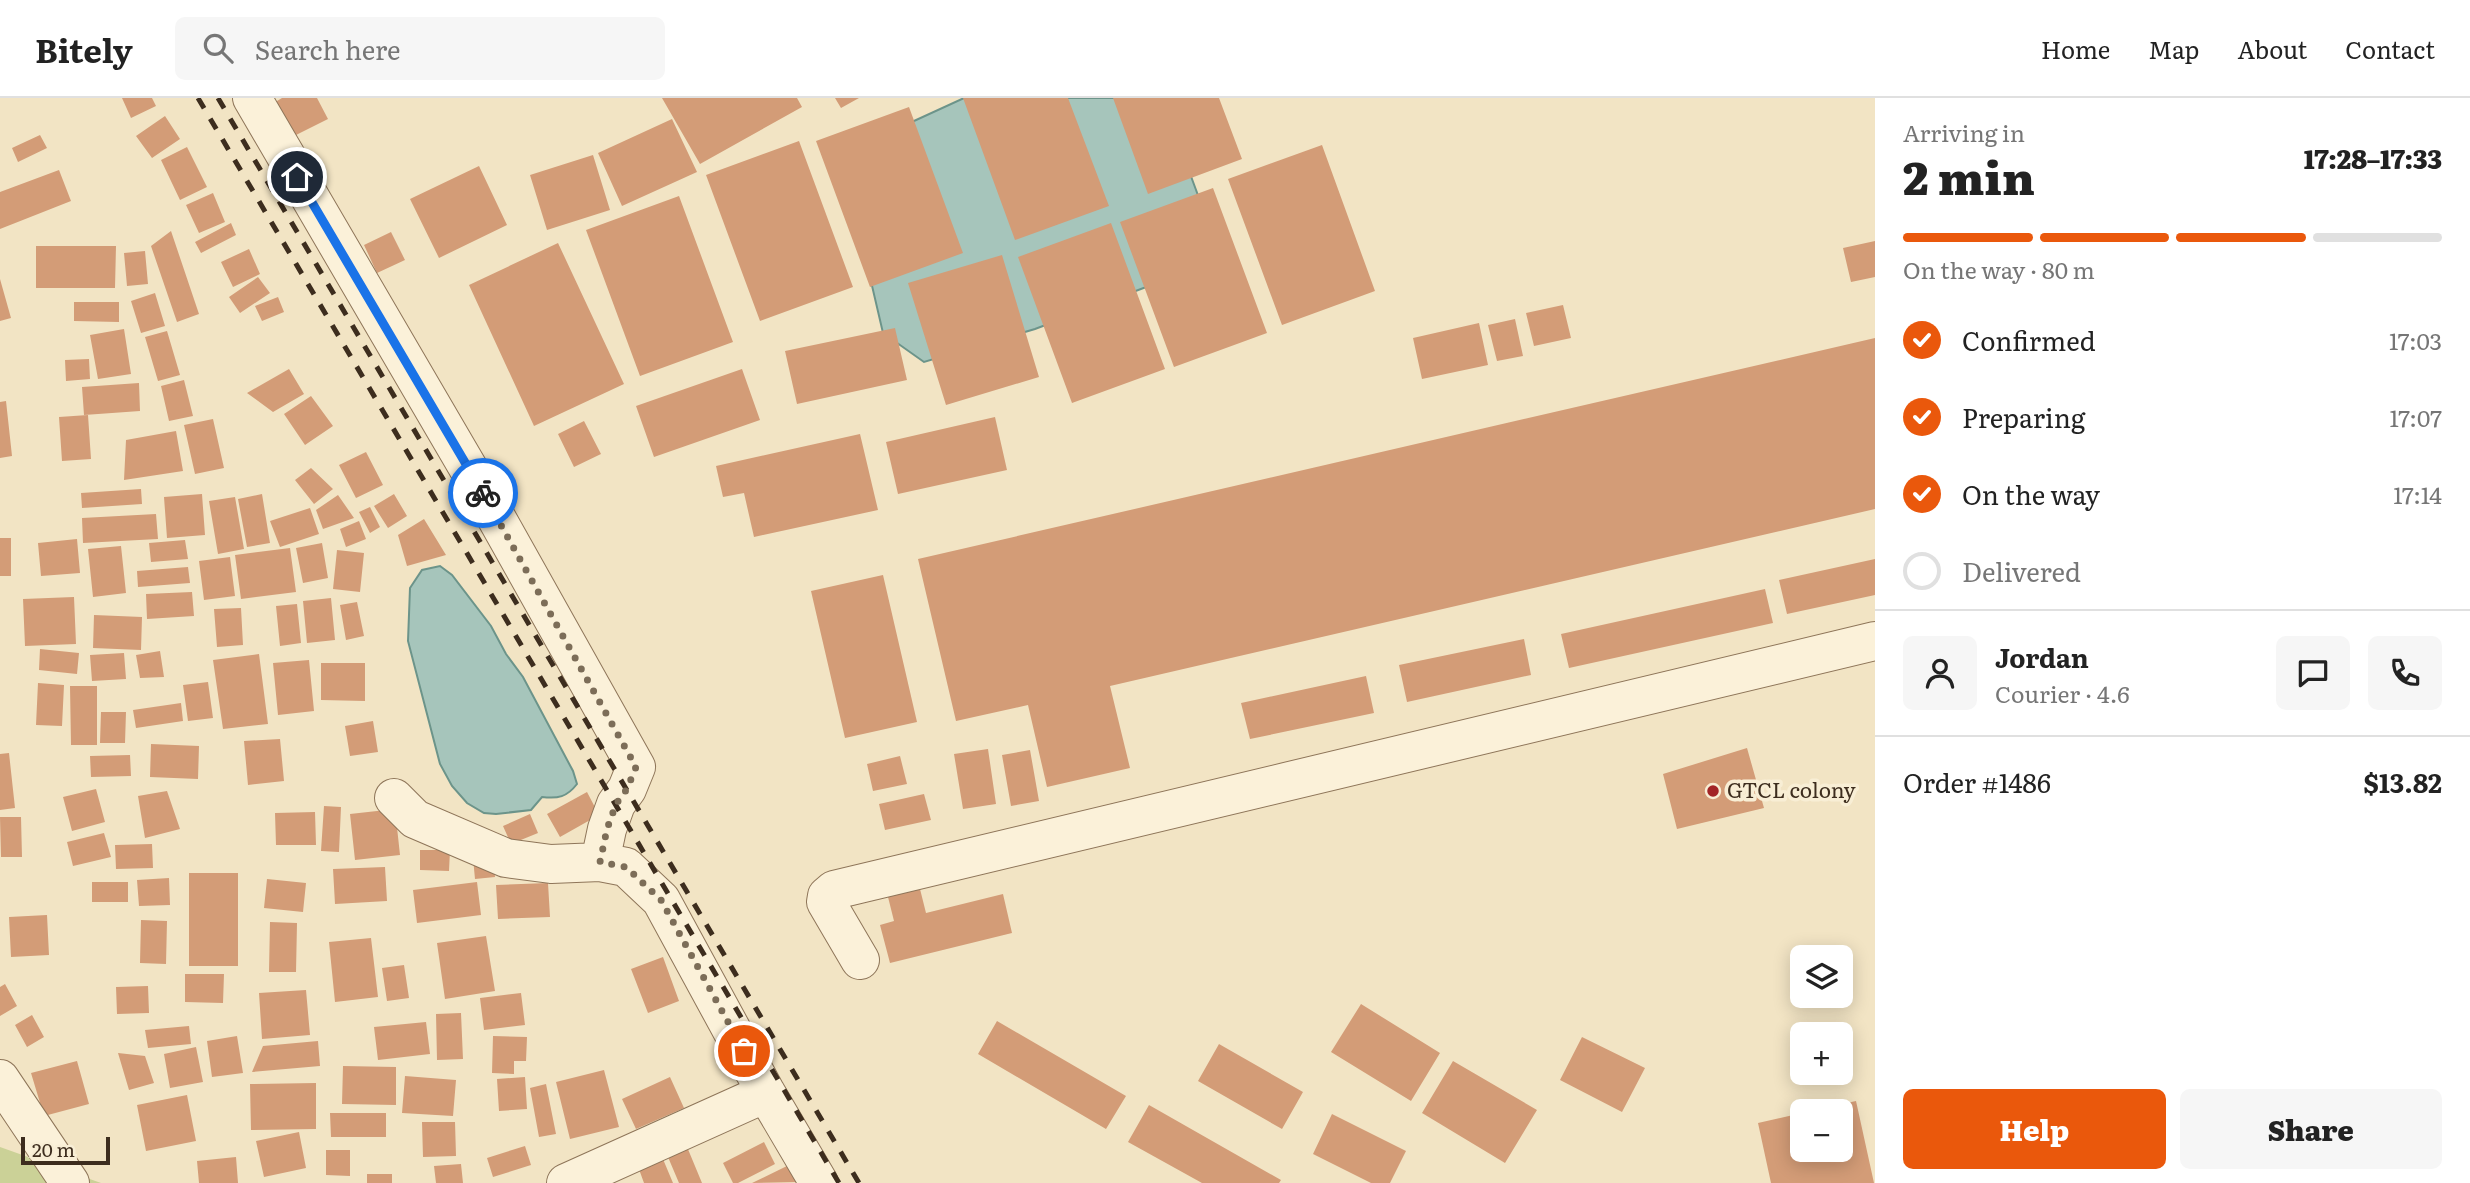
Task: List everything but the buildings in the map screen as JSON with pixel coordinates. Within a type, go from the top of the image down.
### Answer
[{"type":"street","points":[[252,98],[474,478],[636,767],[627,789],[616,804],[600,862]]},
{"type":"street","points":[[860,960],[826,902],[827,896],[834,890],[1875,641]]},
{"type":"street","points":[[394,798],[415,819],[506,858],[551,864],[600,862],[626,867],[661,900],[766,1093],[819,1183]]},
{"type":"street","points":[[0,1079],[70,1183]]},
{"type":"street","points":[[566,1183],[766,1093]]},
{"type":"green space","points":[[0,1147],[101,1183],[0,1183]]},
{"type":"water","points":[[964,98],[1162,98],[1199,198],[1186,272],[1035,329],[924,362],[883,333],[866,260],[866,143]]},
{"type":"water","points":[[440,566],[452,575],[491,626],[506,654],[523,677],[573,771],[577,784],[570,792],[557,797],[542,797],[531,810],[496,814],[484,813],[467,803],[452,786],[440,764],[408,641],[410,588],[422,570]]},
{"type":"railway","points":[[198,98],[839,1183]]},
{"type":"railway","points":[[218,98],[859,1183]]},
{"type":"way so far","points":[[483,493],[636,767],[627,789],[616,804],[600,862],[626,867],[661,900],[744,1051]]},
{"type":"place","name":"GTCL colony","points":[[1713,791]]},
{"type":"route","points":[[297,177],[483,493]]}]
